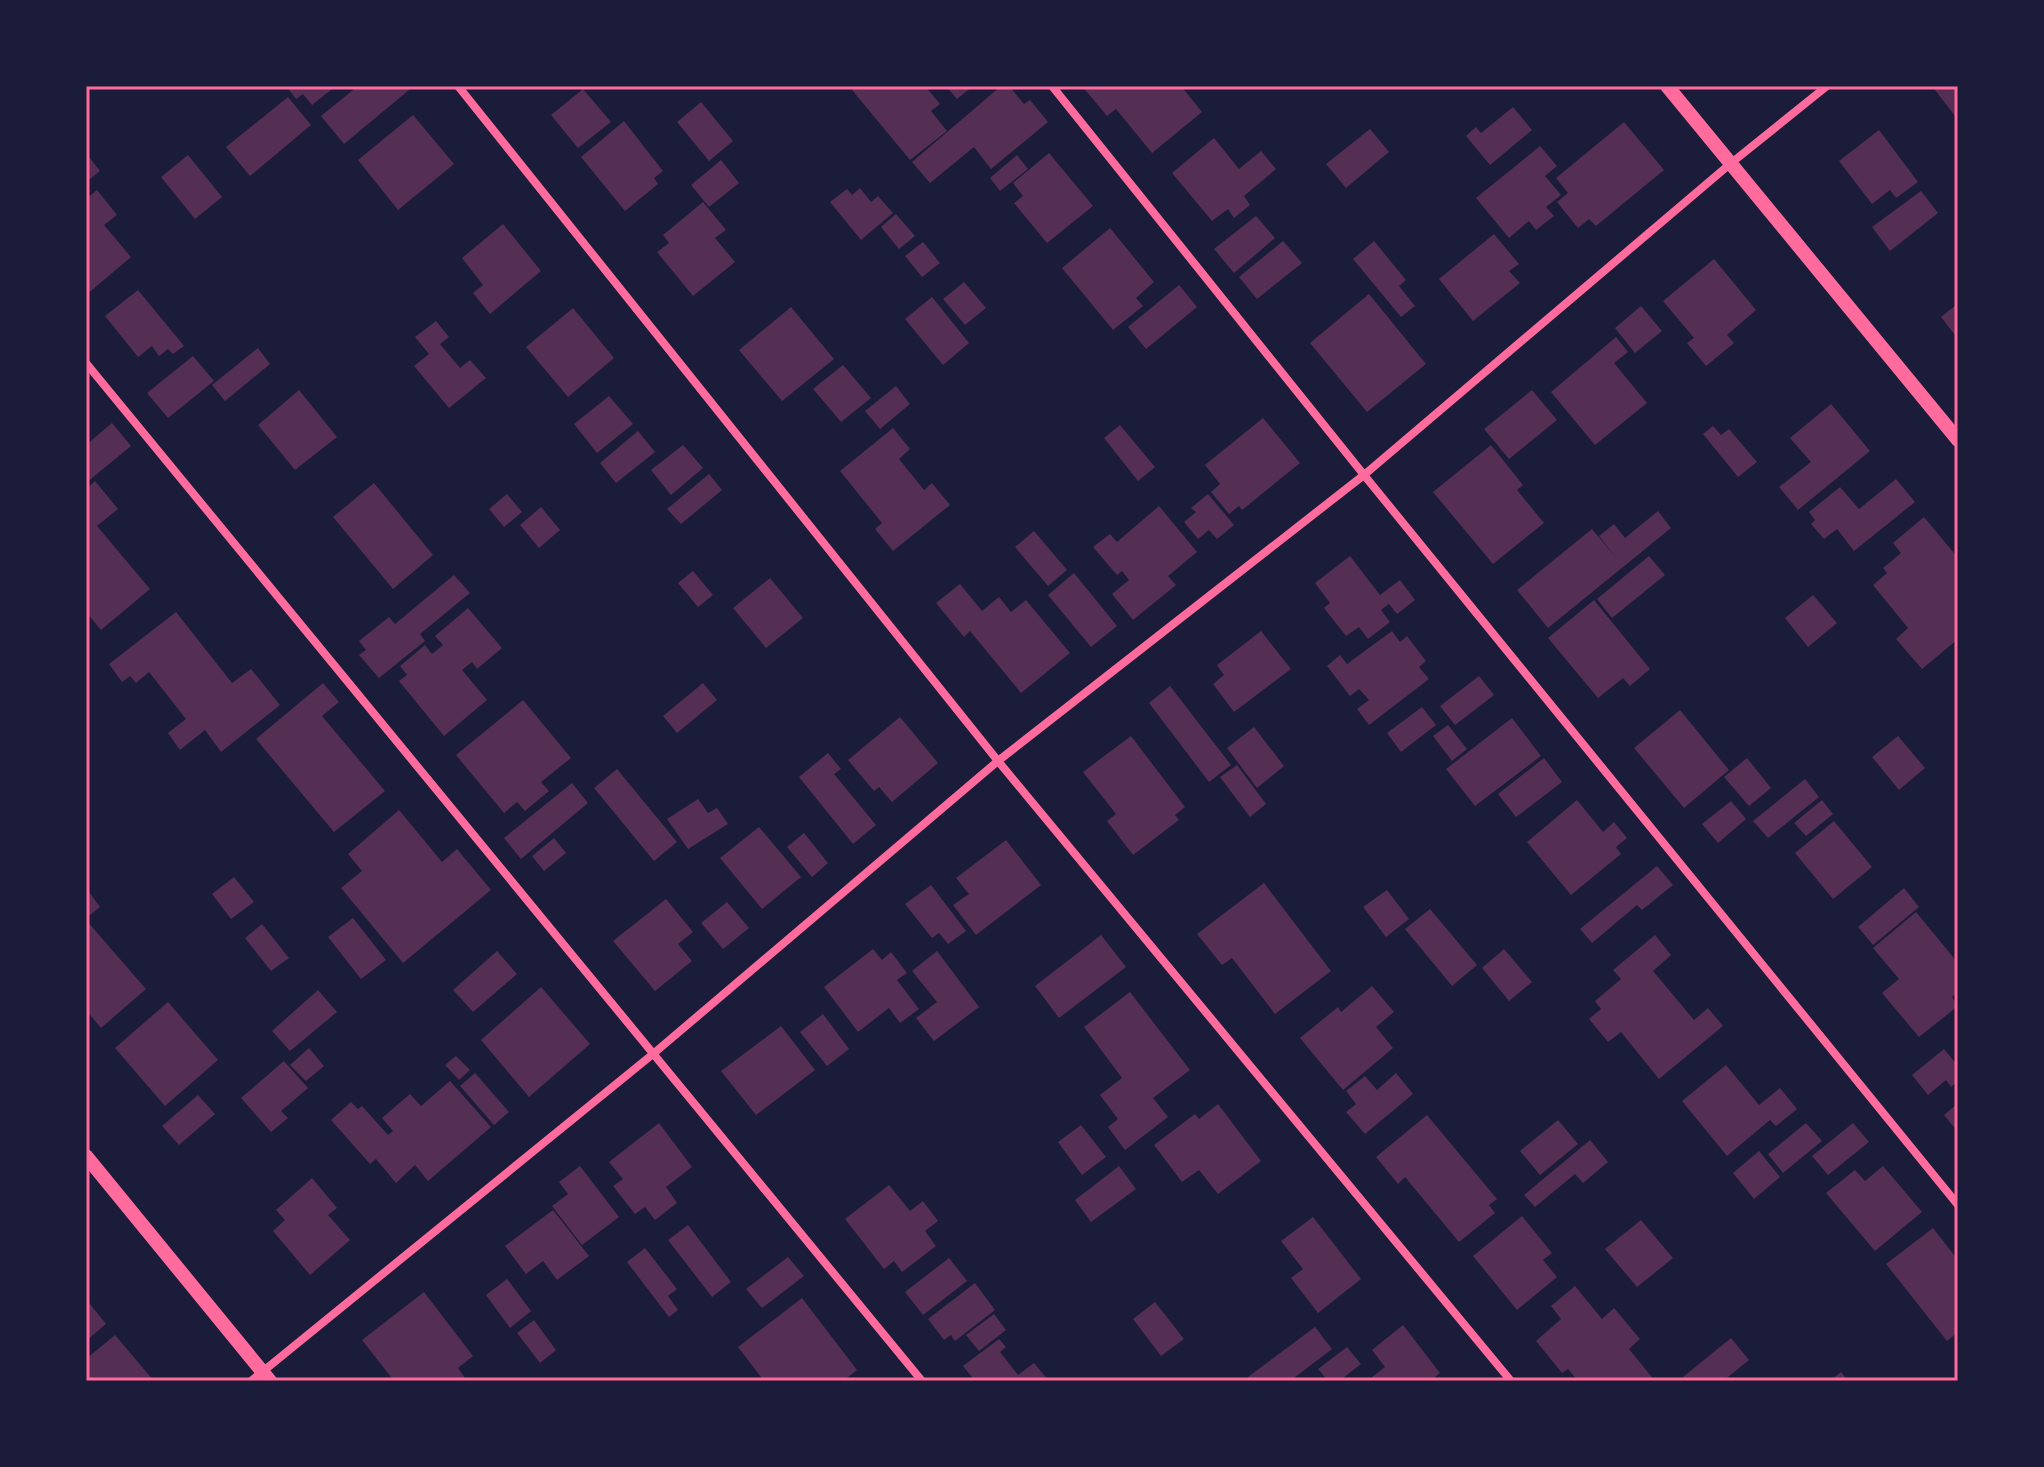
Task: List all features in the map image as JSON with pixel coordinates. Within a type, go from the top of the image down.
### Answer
[{"type":"street","points":[[458,86],[998,761],[1511,1381]]},
{"type":"street","points":[[1052,86],[1958,1205]]},
{"type":"street","points":[[1667,86],[1958,440]]},
{"type":"street","points":[[86,1156],[261,1378],[653,1054],[998,761],[1364,475],[1730,164],[1827,86]]},
{"type":"street","points":[[86,363],[922,1381]]},
{"type":"building","points":[[286,86],[336,86],[312,105],[303,94],[296,99]]},
{"type":"building","points":[[358,86],[405,86],[409,90],[344,144],[321,116]]},
{"type":"building","points":[[857,86],[925,86],[940,104],[931,111],[947,131],[910,160],[852,90]]},
{"type":"building","points":[[946,86],[973,86],[957,99]]},
{"type":"building","points":[[1001,86],[1009,86],[1024,104],[1030,100],[1048,122],[991,169],[974,147],[930,183],[912,162]]},
{"type":"building","points":[[1082,86],[1181,86],[1202,112],[1152,153],[1116,109],[1107,116]]},
{"type":"building","points":[[1932,86],[1958,86],[1958,120]]},
{"type":"building","points":[[583,89],[611,122],[578,148],[551,115]]},
{"type":"building","points":[[288,97],[311,125],[250,176],[226,147]]},
{"type":"building","points":[[701,102],[733,141],[709,161],[677,122]]},
{"type":"building","points":[[1513,107],[1532,130],[1490,165],[1466,136],[1476,127],[1481,133]]},
{"type":"building","points":[[413,115],[454,164],[398,210],[358,160]]},
{"type":"building","points":[[624,121],[663,171],[654,178],[658,184],[625,211],[581,157]]},
{"type":"building","points":[[1624,122],[1664,170],[1596,226],[1589,219],[1578,228],[1557,202],[1568,193],[1556,178]]},
{"type":"building","points":[[1370,129],[1389,152],[1346,188],[1326,164]]},
{"type":"building","points":[[1879,130],[1918,182],[1896,198],[1890,190],[1872,204],[1839,161]]},
{"type":"building","points":[[1214,138],[1239,169],[1261,151],[1276,169],[1244,196],[1250,205],[1234,218],[1228,209],[1212,221],[1172,173]]},
{"type":"building","points":[[1540,146],[1557,166],[1545,176],[1561,195],[1546,207],[1554,216],[1536,230],[1529,221],[1509,238],[1476,198]]},
{"type":"building","points":[[86,153],[100,171],[86,182]]},
{"type":"building","points":[[1049,153],[1093,206],[1047,243],[1014,203],[1023,196],[1013,183]]},
{"type":"building","points":[[188,155],[222,197],[195,219],[161,177]]},
{"type":"building","points":[[1017,155],[1028,169],[1000,191],[990,178]]},
{"type":"building","points":[[721,160],[739,183],[709,207],[691,185]]},
{"type":"building","points":[[860,188],[871,202],[878,196],[893,213],[861,240],[830,202],[847,189],[852,195]]},
{"type":"building","points":[[97,190],[117,215],[104,225],[131,257],[86,295],[86,199]]},
{"type":"building","points":[[1921,191],[1938,213],[1890,251],[1872,227]]},
{"type":"building","points":[[703,202],[726,230],[715,238],[735,262],[693,296],[657,252],[669,243],[663,235]]},
{"type":"building","points":[[896,214],[915,236],[899,249],[881,227]]},
{"type":"building","points":[[1256,216],[1275,238],[1234,273],[1214,249]]},
{"type":"building","points":[[503,224],[541,271],[490,314],[473,293],[483,285],[462,258]]},
{"type":"building","points":[[1110,228],[1154,282],[1136,298],[1143,306],[1113,330],[1062,268]]},
{"type":"building","points":[[1494,234],[1519,264],[1509,271],[1520,283],[1473,321],[1439,279]]},
{"type":"building","points":[[1283,241],[1302,263],[1257,299],[1239,277]]},
{"type":"building","points":[[1374,241],[1406,280],[1399,286],[1415,306],[1401,317],[1353,259]]},
{"type":"building","points":[[923,242],[940,263],[922,277],[905,256]]},
{"type":"building","points":[[1714,259],[1756,310],[1727,335],[1734,343],[1706,366],[1687,343],[1694,338],[1663,301]]},
{"type":"building","points":[[964,282],[986,308],[965,325],[943,299]]},
{"type":"building","points":[[1179,285],[1197,307],[1146,349],[1128,327]]},
{"type":"building","points":[[138,290],[184,346],[173,354],[168,349],[159,356],[152,346],[138,357],[105,316]]},
{"type":"building","points":[[1369,294],[1426,364],[1367,412],[1310,343]]},
{"type":"building","points":[[932,297],[969,343],[943,365],[905,319]]},
{"type":"building","points":[[1956,305],[1958,308],[1958,339],[1941,317]]},
{"type":"building","points":[[1641,306],[1662,331],[1635,353],[1615,328]]},
{"type":"building","points":[[791,307],[834,359],[782,401],[739,350]]},
{"type":"building","points":[[573,308],[614,358],[568,397],[526,347]]},
{"type":"building","points":[[436,321],[449,337],[440,344],[460,368],[470,360],[486,378],[449,408],[414,366],[429,354],[415,337]]},
{"type":"building","points":[[1616,337],[1628,352],[1614,363],[1647,403],[1595,445],[1551,392]]},
{"type":"building","points":[[258,348],[270,364],[225,401],[212,385]]},
{"type":"building","points":[[193,356],[214,381],[168,418],[147,393]]},
{"type":"building","points":[[843,365],[871,398],[841,422],[813,389]]},
{"type":"building","points":[[896,386],[910,404],[880,429],[865,411]]},
{"type":"building","points":[[299,390],[337,437],[295,470],[258,425]]},
{"type":"building","points":[[1532,390],[1557,420],[1509,459],[1484,429]]},
{"type":"building","points":[[609,396],[633,424],[597,453],[574,424]]},
{"type":"building","points":[[1831,404],[1870,451],[1798,510],[1779,487],[1811,462],[1790,438]]},
{"type":"building","points":[[1263,418],[1300,463],[1242,510],[1239,506],[1229,514],[1211,492],[1220,484],[1205,465]]},
{"type":"building","points":[[112,423],[131,446],[86,483],[86,445]]},
{"type":"building","points":[[1120,425],[1155,467],[1138,481],[1104,438]]},
{"type":"building","points":[[1713,426],[1721,435],[1729,429],[1757,462],[1738,477],[1703,434]]},
{"type":"building","points":[[893,428],[910,449],[899,459],[924,490],[932,483],[950,505],[893,551],[875,529],[882,523],[840,471]]},
{"type":"building","points":[[638,431],[655,452],[616,483],[600,463]]},
{"type":"building","points":[[683,445],[703,468],[671,495],[651,470]]},
{"type":"building","points":[[1491,445],[1523,485],[1517,490],[1544,523],[1493,564],[1433,492]]},
{"type":"building","points":[[709,474],[722,490],[681,524],[667,509]]},
{"type":"building","points":[[1896,479],[1915,502],[1854,551],[1837,529],[1824,539],[1811,524],[1815,520],[1809,512],[1840,487],[1859,509]]},
{"type":"building","points":[[95,481],[118,509],[97,526],[150,589],[101,630],[86,612],[86,489]]},
{"type":"building","points":[[374,483],[433,555],[393,589],[333,517]]},
{"type":"building","points":[[507,494],[522,512],[504,527],[489,509]]},
{"type":"building","points":[[1208,494],[1234,525],[1217,539],[1209,530],[1198,539],[1184,522],[1196,512],[1191,508]]},
{"type":"building","points":[[1159,506],[1197,552],[1168,576],[1176,585],[1133,620],[1112,594],[1129,580],[1122,571],[1117,575],[1093,547],[1110,534],[1117,542]]},
{"type":"building","points":[[541,507],[560,530],[539,548],[520,525]]},
{"type":"building","points":[[1658,511],[1671,528],[1548,628],[1517,590],[1592,529],[1618,560],[1599,536],[1614,524],[1625,538]]},
{"type":"building","points":[[1924,517],[1958,558],[1958,639],[1922,669],[1896,639],[1908,628],[1873,585],[1887,573],[1883,568],[1901,553],[1893,543]]},
{"type":"building","points":[[1034,531],[1067,570],[1048,586],[1015,547]]},
{"type":"building","points":[[1350,556],[1380,595],[1400,580],[1415,600],[1397,614],[1389,604],[1381,610],[1390,622],[1368,639],[1359,627],[1346,636],[1324,608],[1330,603],[1315,583]]},
{"type":"building","points":[[1649,556],[1665,575],[1612,618],[1597,599]]},
{"type":"building","points":[[693,571],[713,595],[698,607],[678,583]]},
{"type":"building","points":[[1074,573],[1117,626],[1091,647],[1048,595]]},
{"type":"building","points":[[454,575],[470,593],[420,634],[425,641],[379,678],[359,655],[366,650],[359,641],[389,617],[395,624]]},
{"type":"building","points":[[770,578],[803,618],[766,648],[733,608]]},
{"type":"building","points":[[960,584],[982,611],[999,597],[1011,612],[1026,600],[1070,653],[1021,693],[970,631],[964,637],[936,603]]},
{"type":"building","points":[[1813,595],[1837,623],[1808,647],[1785,618]]},
{"type":"building","points":[[1594,600],[1650,669],[1630,686],[1623,678],[1598,698],[1548,638]]},
{"type":"building","points":[[468,608],[502,648],[477,669],[472,662],[462,670],[487,700],[444,736],[399,681],[407,675],[400,666],[425,645],[432,654],[443,645],[435,636]]},
{"type":"building","points":[[176,612],[232,683],[251,669],[280,705],[221,752],[205,730],[180,750],[168,733],[186,719],[149,672],[136,683],[130,676],[122,682],[109,664]]},
{"type":"building","points":[[1261,631],[1291,669],[1234,712],[1213,684],[1224,675],[1217,665]]},
{"type":"building","points":[[1392,631],[1400,642],[1407,636],[1426,661],[1419,667],[1429,679],[1369,725],[1357,709],[1369,700],[1359,689],[1350,696],[1327,666],[1340,655],[1347,664]]},
{"type":"building","points":[[1479,676],[1494,695],[1455,725],[1440,706]]},
{"type":"building","points":[[323,683],[339,702],[322,716],[385,791],[334,832],[256,739]]},
{"type":"building","points":[[703,683],[717,700],[677,733],[663,716]]},
{"type":"building","points":[[1170,686],[1231,765],[1209,782],[1149,703]]},
{"type":"building","points":[[523,700],[571,758],[541,782],[549,791],[525,811],[517,802],[504,813],[456,755]]},
{"type":"building","points":[[1422,707],[1436,725],[1401,752],[1387,733]]},
{"type":"building","points":[[1680,710],[1729,770],[1684,808],[1634,748]]},
{"type":"building","points":[[900,717],[938,763],[892,802],[879,787],[874,791],[848,760]]},
{"type":"building","points":[[1512,718],[1541,756],[1475,806],[1446,769]]},
{"type":"building","points":[[1448,725],[1467,749],[1452,761],[1433,736]]},
{"type":"building","points":[[1254,727],[1284,766],[1257,788],[1227,748]]},
{"type":"building","points":[[1131,736],[1185,807],[1175,815],[1179,820],[1133,855],[1107,821],[1116,814],[1083,772]]},
{"type":"building","points":[[1898,736],[1925,768],[1899,790],[1872,757]]},
{"type":"building","points":[[828,753],[841,769],[834,774],[876,825],[853,844],[799,777]]},
{"type":"building","points":[[1544,758],[1562,782],[1516,817],[1498,794]]},
{"type":"building","points":[[1747,758],[1771,788],[1749,806],[1724,777]]},
{"type":"building","points":[[1237,765],[1266,804],[1250,817],[1220,777]]},
{"type":"building","points":[[617,769],[677,842],[654,861],[594,788]]},
{"type":"building","points":[[1805,779],[1819,797],[1768,838],[1753,821]]},
{"type":"building","points":[[572,783],[588,803],[521,859],[504,838]]},
{"type":"building","points":[[698,799],[708,813],[717,808],[728,824],[688,849],[667,819]]},
{"type":"building","points":[[1577,800],[1603,832],[1614,822],[1627,838],[1616,847],[1621,854],[1571,895],[1527,842]]},
{"type":"building","points":[[1822,800],[1833,814],[1806,836],[1794,823]]},
{"type":"building","points":[[1731,801],[1746,819],[1718,843],[1702,824]]},
{"type":"building","points":[[399,810],[442,862],[457,849],[491,890],[403,963],[341,888],[362,871],[348,854]]},
{"type":"building","points":[[1834,821],[1872,867],[1833,899],[1795,853]]},
{"type":"building","points":[[759,827],[801,877],[762,909],[720,858]]},
{"type":"building","points":[[804,833],[828,863],[812,877],[787,847]]},
{"type":"building","points":[[554,838],[566,853],[544,871],[532,856]]},
{"type":"building","points":[[1006,840],[1041,885],[976,935],[953,905],[969,894],[956,878]]},
{"type":"building","points":[[1657,866],[1673,885],[1642,910],[1637,905],[1592,943],[1580,929]]},
{"type":"building","points":[[234,877],[254,902],[231,919],[212,894]]},
{"type":"building","points":[[1264,883],[1331,971],[1275,1014],[1232,958],[1222,965],[1197,934]]},
{"type":"building","points":[[931,885],[966,931],[948,944],[939,933],[932,938],[905,904]]},
{"type":"building","points":[[1904,888],[1919,907],[1873,945],[1858,927]]},
{"type":"building","points":[[1387,890],[1409,919],[1386,937],[1363,907]]},
{"type":"building","points":[[89,892],[100,907],[86,918],[86,894]]},
{"type":"building","points":[[666,899],[693,932],[678,944],[692,961],[655,991],[613,941]]},
{"type":"building","points":[[727,902],[749,928],[723,949],[701,923]]},
{"type":"building","points":[[1430,909],[1477,965],[1452,986],[1405,929]]},
{"type":"building","points":[[1916,912],[1958,963],[1958,992],[1952,997],[1958,1006],[1919,1037],[1882,993],[1899,979],[1873,948]]},
{"type":"building","points":[[353,918],[386,960],[361,979],[328,937]]},
{"type":"building","points":[[86,920],[146,989],[101,1028],[86,1010]]},
{"type":"building","points":[[262,924],[289,958],[271,971],[245,938]]},
{"type":"building","points":[[1101,935],[1126,967],[1059,1018],[1035,986]]},
{"type":"building","points":[[1655,935],[1671,955],[1653,971],[1694,1020],[1708,1008],[1723,1026],[1659,1079],[1621,1032],[1608,1042],[1589,1019],[1601,1009],[1595,1001],[1621,979],[1613,970]]},
{"type":"building","points":[[873,949],[882,960],[891,952],[907,973],[897,980],[919,1009],[900,1023],[889,1008],[858,1032],[824,987]]},
{"type":"building","points":[[1504,949],[1532,982],[1509,1001],[1482,968]]},
{"type":"building","points":[[497,951],[517,974],[473,1012],[453,990]]},
{"type":"building","points":[[937,951],[979,1007],[934,1041],[916,1018],[937,1002],[912,971]]},
{"type":"building","points":[[1372,986],[1394,1012],[1376,1027],[1393,1048],[1343,1090],[1300,1038],[1338,1007],[1341,1012]]},
{"type":"building","points":[[541,987],[590,1044],[529,1097],[481,1040]]},
{"type":"building","points":[[318,990],[337,1012],[290,1051],[272,1031]]},
{"type":"building","points":[[1130,992],[1190,1070],[1153,1098],[1168,1117],[1125,1150],[1108,1127],[1118,1119],[1100,1095],[1122,1078],[1084,1027]]},
{"type":"building","points":[[168,1002],[218,1060],[165,1106],[115,1048]]},
{"type":"building","points":[[823,1014],[849,1049],[827,1066],[800,1032]]},
{"type":"building","points":[[781,1026],[815,1070],[756,1115],[721,1071]]},
{"type":"building","points":[[309,1048],[324,1066],[306,1081],[290,1065]]},
{"type":"building","points":[[1944,1049],[1958,1066],[1958,1081],[1951,1087],[1946,1080],[1928,1095],[1912,1075]]},
{"type":"building","points":[[456,1056],[470,1070],[459,1080],[445,1065]]},
{"type":"building","points":[[284,1061],[308,1088],[281,1111],[288,1118],[271,1132],[241,1098]]},
{"type":"building","points":[[1726,1065],[1759,1105],[1780,1088],[1797,1109],[1776,1126],[1770,1120],[1727,1156],[1682,1101]]},
{"type":"building","points":[[475,1073],[509,1112],[494,1125],[460,1086]]},
{"type":"building","points":[[1396,1073],[1413,1094],[1365,1134],[1346,1112],[1356,1104],[1346,1091],[1365,1076],[1377,1090]]},
{"type":"building","points":[[450,1081],[491,1127],[428,1181],[415,1165],[396,1183],[376,1159],[370,1164],[331,1120],[351,1102],[358,1109],[362,1106],[388,1135],[393,1131],[382,1118],[410,1094],[421,1106]]},
{"type":"building","points":[[198,1095],[215,1114],[179,1145],[162,1126]]},
{"type":"building","points":[[1958,1103],[1958,1132],[1944,1115]]},
{"type":"building","points":[[1218,1104],[1261,1161],[1218,1194],[1199,1170],[1182,1182],[1154,1145],[1195,1114],[1199,1119]]},
{"type":"building","points":[[1427,1115],[1497,1199],[1489,1205],[1495,1213],[1459,1242],[1405,1177],[1398,1184],[1376,1157]]},
{"type":"building","points":[[1558,1120],[1578,1144],[1540,1175],[1520,1151]]},
{"type":"building","points":[[659,1123],[692,1167],[666,1187],[677,1203],[655,1220],[645,1207],[635,1214],[613,1186],[623,1179],[609,1162]]},
{"type":"building","points":[[1806,1123],[1822,1141],[1783,1173],[1768,1154]]},
{"type":"building","points":[[1853,1123],[1869,1142],[1828,1175],[1812,1156]]},
{"type":"building","points":[[1081,1125],[1106,1157],[1082,1175],[1058,1142]]},
{"type":"building","points":[[1590,1140],[1608,1162],[1583,1183],[1575,1174],[1535,1207],[1524,1195]]},
{"type":"building","points":[[1759,1151],[1780,1177],[1754,1199],[1733,1173]]},
{"type":"building","points":[[580,1166],[619,1217],[582,1245],[552,1206],[568,1194],[559,1182]]},
{"type":"building","points":[[1119,1166],[1136,1189],[1091,1222],[1075,1200]]},
{"type":"building","points":[[1883,1166],[1922,1212],[1875,1251],[1826,1193],[1855,1170],[1865,1181]]},
{"type":"building","points":[[312,1178],[337,1208],[328,1215],[350,1240],[310,1275],[273,1231],[285,1220],[276,1210]]},
{"type":"building","points":[[889,1185],[910,1211],[923,1201],[938,1221],[925,1231],[936,1246],[902,1272],[894,1261],[884,1269],[845,1219]]},
{"type":"building","points":[[553,1210],[589,1256],[557,1280],[543,1261],[526,1274],[505,1246]]},
{"type":"building","points":[[1522,1216],[1552,1253],[1543,1260],[1557,1277],[1517,1310],[1473,1256]]},
{"type":"building","points":[[1313,1217],[1361,1279],[1318,1313],[1291,1278],[1303,1269],[1281,1241]]},
{"type":"building","points":[[1641,1220],[1673,1258],[1637,1287],[1605,1249]]},
{"type":"building","points":[[688,1225],[731,1282],[712,1297],[668,1240]]},
{"type":"building","points":[[1933,1228],[1958,1260],[1958,1332],[1947,1341],[1886,1264]]},
{"type":"building","points":[[645,1248],[677,1289],[668,1296],[678,1310],[669,1317],[627,1262]]},
{"type":"building","points":[[788,1257],[804,1276],[762,1308],[746,1289]]},
{"type":"building","points":[[949,1258],[967,1281],[923,1315],[905,1292]]},
{"type":"building","points":[[507,1279],[531,1311],[510,1328],[486,1295]]},
{"type":"building","points":[[975,1283],[995,1310],[955,1341],[951,1335],[944,1340],[928,1319]]},
{"type":"building","points":[[1575,1286],[1602,1319],[1614,1308],[1640,1339],[1629,1349],[1655,1381],[1578,1381],[1568,1369],[1562,1373],[1536,1341],[1561,1319],[1551,1306]]},
{"type":"building","points":[[424,1292],[473,1356],[458,1368],[465,1378],[462,1381],[394,1381],[362,1340]]},
{"type":"building","points":[[802,1298],[857,1370],[843,1381],[764,1381],[738,1347]]},
{"type":"building","points":[[86,1299],[106,1324],[86,1341]]},
{"type":"building","points":[[1155,1302],[1184,1339],[1161,1356],[1133,1319]]},
{"type":"building","points":[[994,1314],[1006,1330],[979,1351],[966,1335]]},
{"type":"building","points":[[534,1320],[556,1350],[540,1363],[517,1333]]},
{"type":"building","points":[[1403,1325],[1440,1373],[1430,1381],[1376,1381],[1372,1377],[1385,1367],[1372,1350]]},
{"type":"building","points":[[1315,1327],[1332,1349],[1290,1381],[1250,1381],[1248,1377]]},
{"type":"building","points":[[115,1335],[154,1381],[86,1381],[86,1359]]},
{"type":"building","points":[[1731,1338],[1749,1360],[1723,1381],[1687,1381],[1683,1377]]},
{"type":"building","points":[[999,1339],[1006,1347],[1000,1352],[1018,1375],[1034,1363],[1049,1381],[975,1381],[963,1366]]},
{"type":"building","points":[[1347,1347],[1361,1364],[1339,1381],[1328,1381],[1318,1369]]},
{"type":"building","points":[[1841,1372],[1848,1381],[1830,1381]]}]
